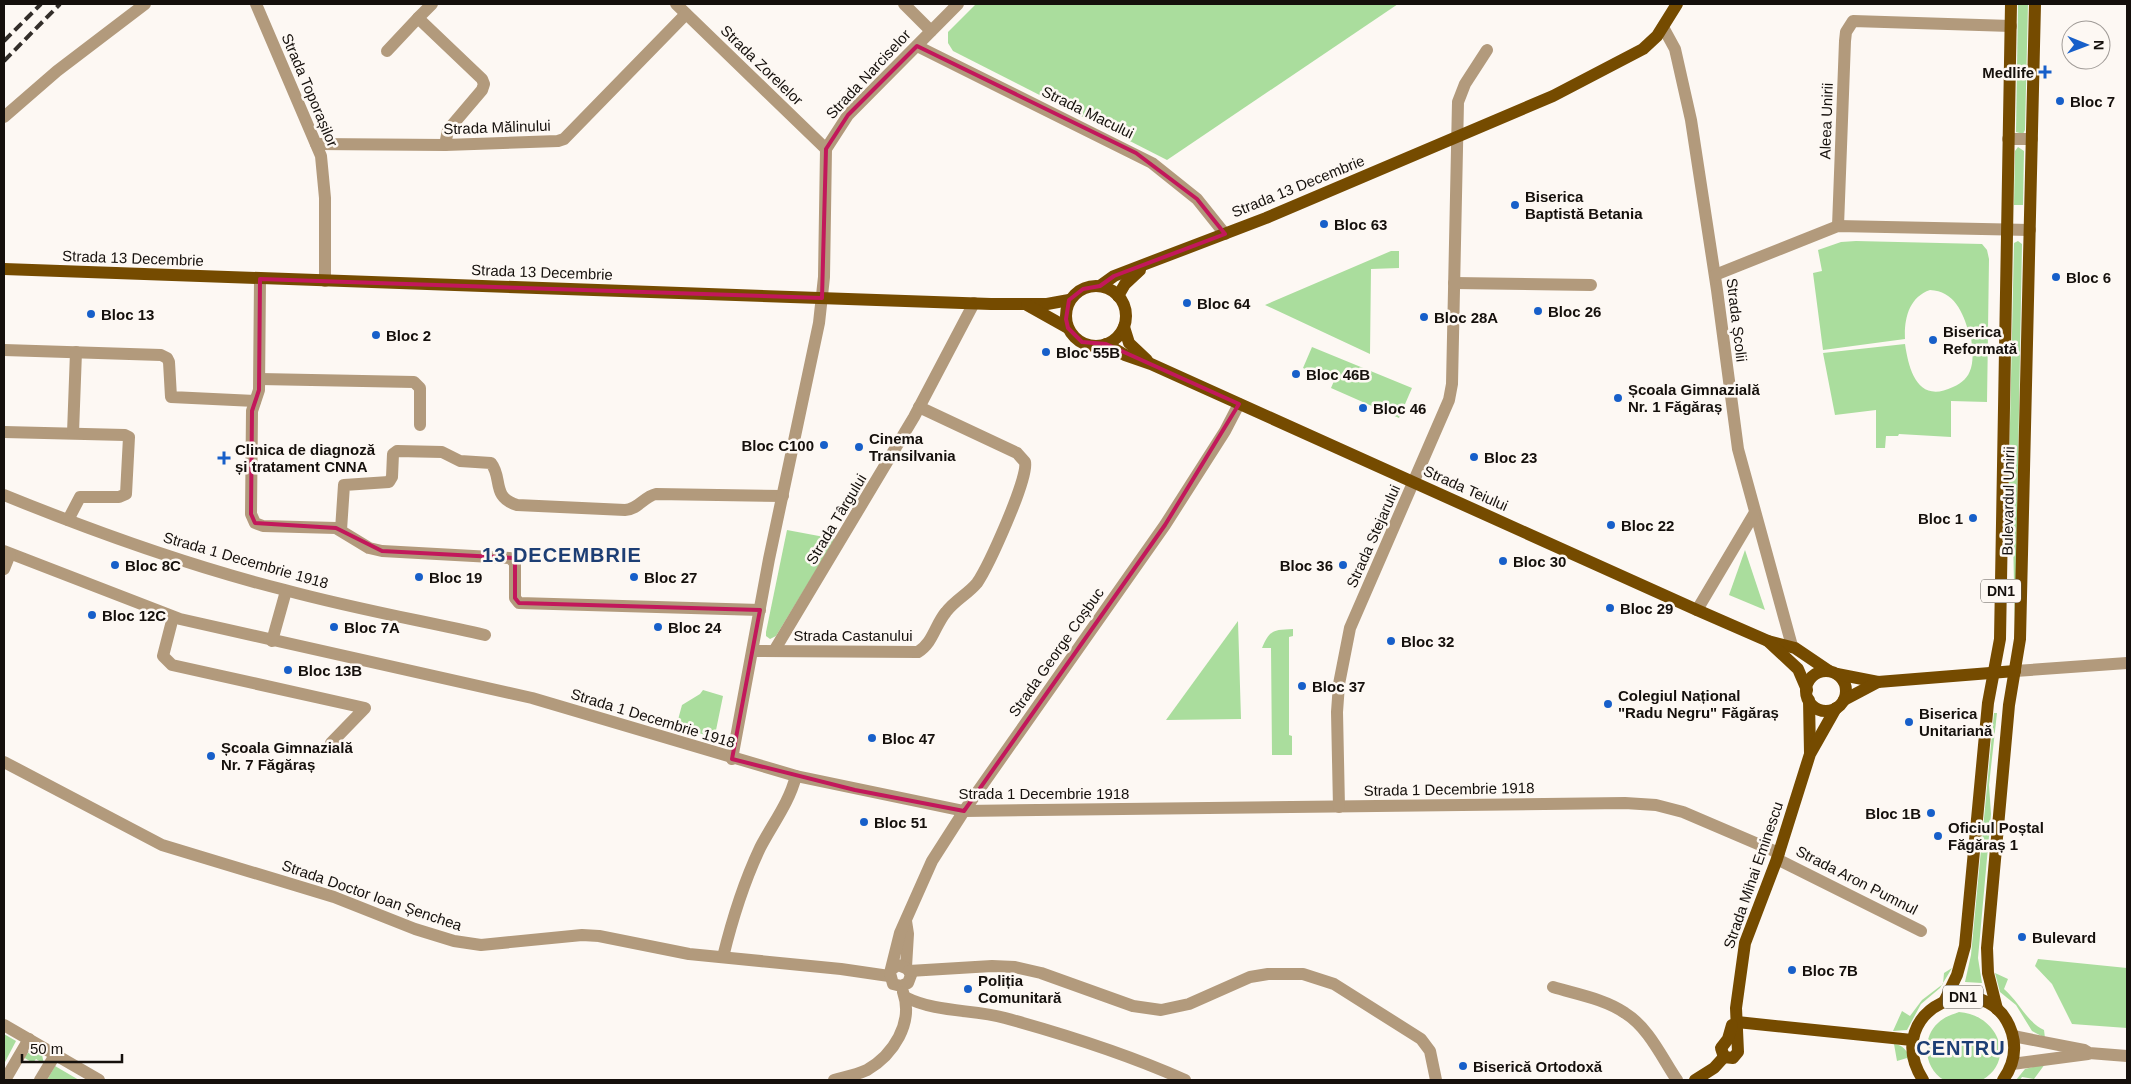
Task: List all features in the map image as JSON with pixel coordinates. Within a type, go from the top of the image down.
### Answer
[{"type":"main road","name":"Strada 13 Decembrie","points":[[1100,286],[1114,276],[1225,234],[1553,96],[1628,58],[1650,43],[1663,27],[1677,4]]},
{"type":"main road","name":"Bulevardul Unirii","points":[[1912,1040],[1916,1027],[1924,1016],[1945,1000],[1957,976],[1964,946],[1988,711],[2000,633],[2011,4]]},
{"type":"main road","name":"Bulevardul Unirii","points":[[2003,1080],[2012,1064],[2014,1045],[2009,1026],[1997,1009],[1988,973],[1987,948],[2002,770],[2020,639],[2035,4]]},
{"type":"main road","name":"Strada 13 Decembrie","points":[[1118,296],[1130,277],[1150,263]]},
{"type":"main road","name":"Strada 13 Decembrie","points":[[4,269],[974,304],[1028,304],[1069,300]]},
{"type":"main road","points":[[1028,304],[1068,328],[1082,342],[1091,346],[1106,344],[1114,339],[1124,327],[1125,311],[1118,296],[1100,286],[1083,289],[1069,300],[1066,309],[1068,328]]},
{"type":"main road","name":"Strada Teiului","points":[[1124,327],[1130,343],[1151,364]]},
{"type":"main road","name":"Strada Teiului","points":[[1106,344],[1125,355],[1151,364],[1697,610],[1768,640]]},
{"type":"main road","points":[[1768,640],[1798,669],[1808,695],[1818,709],[1831,710],[1878,682]]},
{"type":"main road","points":[[1768,640],[1792,646],[1842,678],[1846,689],[1840,704]]},
{"type":"main road","points":[[1808,695],[1808,684],[1815,674],[1833,673],[1878,682],[2015,671]]},
{"type":"main road","name":"Strada Mihai Eminescu","points":[[1808,695],[1810,754]]},
{"type":"main road","name":"Strada Mihai Eminescu","points":[[1736,1008],[1745,943],[1778,856],[1810,754],[1840,704]]},
{"type":"main road","name":"DN1","points":[[1945,1000],[1967,997],[1978,999],[1997,1009]]},
{"type":"main road","points":[[1724,1057],[1730,1059],[1737,1054],[1736,1008]]},
{"type":"main road","points":[[1724,1057],[1721,1048],[1728,1039],[1736,1008]]},
{"type":"main road","points":[[1737,1022],[1912,1040],[1912,1055],[1916,1070],[1923,1080]]},
{"type":"main road","points":[[1695,1080],[1714,1068],[1724,1057]]},
{"type":"street","points":[[4,117],[57,71],[145,4]]},
{"type":"street","name":"Strada Toporașilor","points":[[256,4],[293,95],[316,144],[324,173],[325,281]]},
{"type":"street","points":[[387,51],[432,4]]},
{"type":"street","name":"Strada Zorelelor","points":[[676,4],[826,149]]},
{"type":"street","points":[[904,4],[931,31]]},
{"type":"street","name":"Strada Narciselor","points":[[826,149],[848,115],[958,4]]},
{"type":"street","name":"Strada Mălinului","points":[[316,144],[445,145],[551,143],[564,138],[686,14]]},
{"type":"street","points":[[418,18],[484,84],[482,90],[448,130],[445,145]]},
{"type":"street","name":"Aleea Unirii","points":[[1838,226],[1845,41],[1846,32],[1854,21],[2011,26]]},
{"type":"street","name":"Strada Școlii","points":[[1663,27],[1675,49],[1686,95],[1715,275],[1736,440],[1754,514],[1792,646]]},
{"type":"street","name":"Strada Macului","points":[[917,46],[1152,163],[1197,199],[1225,234]]},
{"type":"street","points":[[1457,138],[1460,93],[1487,50]]},
{"type":"street","name":"Strada Stejarului","points":[[1339,807],[1337,712],[1350,628],[1415,482],[1449,400],[1452,384],[1457,138]]},
{"type":"street","points":[[2008,139],[2032,140]]},
{"type":"street","points":[[732,758],[822,298],[826,149]]},
{"type":"street","points":[[1715,275],[1838,226],[2030,230]]},
{"type":"street","points":[[260,279],[260,379],[259,392],[252,410],[251,514],[253,521],[262,526],[341,530],[365,546],[378,551],[510,558],[515,563],[516,602],[760,610]]},
{"type":"street","points":[[1454,283],[1591,285]]},
{"type":"street","name":"Strada Târgului","points":[[774,652],[920,408],[974,304]]},
{"type":"street","points":[[4,350],[163,356],[168,362],[170,397],[255,401]]},
{"type":"street","points":[[73,433],[76,352]]},
{"type":"street","points":[[260,379],[414,382],[420,388],[420,425]]},
{"type":"street","name":"Strada George Coșbuc","points":[[891,973],[900,933],[921,882],[964,811],[1164,525],[1225,431],[1239,404]]},
{"type":"street","name":"Strada Castanului","points":[[774,652],[918,652],[929,643],[946,611],[969,592],[983,573],[1025,475],[1025,462],[1017,453],[920,408]]},
{"type":"street","points":[[4,432],[124,435],[129,437],[128,490],[125,495],[80,497],[68,520]]},
{"type":"street","points":[[341,530],[344,485],[388,482],[392,476],[393,454],[397,451],[442,452],[460,461],[491,463],[501,494],[517,505],[630,510],[637,507],[649,496],[656,494],[783,496]]},
{"type":"street","name":"Strada 1 Decembrie 1918","points":[[4,495],[68,520],[188,562],[286,591],[485,635]]},
{"type":"street","points":[[1697,610],[1754,514]]},
{"type":"street","name":"Strada 1 Decembrie 1918","points":[[4,569],[7,552],[173,617],[272,641],[532,698],[796,776],[964,811],[1625,802],[1656,805],[1694,816],[1778,856]]},
{"type":"street","points":[[272,641],[286,591]]},
{"type":"street","points":[[173,617],[163,656],[172,665],[365,708],[361,715],[331,743]]},
{"type":"street","points":[[753,651],[774,652]]},
{"type":"street","points":[[2015,671],[2127,663]]},
{"type":"street","name":"Strada Doctor Ioan Șenchea","points":[[4,762],[162,845],[334,897],[415,929],[454,941],[481,945],[582,935],[599,936],[689,954],[891,973],[898,965],[908,969]]},
{"type":"street","points":[[723,957],[742,892],[755,860],[786,805],[796,776]]},
{"type":"street","name":"Strada Aron Pumnul","points":[[1778,856],[1921,931]]},
{"type":"street","name":"Strada George Coșbuc","points":[[906,921],[908,969]]},
{"type":"street","points":[[834,1080],[867,1069],[894,1046],[905,1022],[903,992],[908,982],[908,969],[992,966],[1021,968],[1041,973],[1133,1006],[1161,1010],[1189,1004],[1250,977],[1268,974],[1302,974],[1334,984],[1421,1039],[1430,1051],[1436,1080]]},
{"type":"street","points":[[891,973],[893,984],[926,1006],[1004,1018],[1114,1050],[1185,1080]]},
{"type":"street","points":[[1553,987],[1607,1004],[1626,1014],[1644,1031],[1677,1080]]},
{"type":"street","points":[[4,1025],[99,1080]]},
{"type":"street","points":[[2012,1036],[2084,1050],[2089,1053],[2127,1056]]},
{"type":"street","points":[[5,1080],[29,1039]]},
{"type":"street","points":[[2012,1064],[2050,1058],[2083,1056],[2089,1053]]},
{"type":"street","points":[[40,1080],[55,1055]]},
{"type":"highlighted area","points":[[917,46],[1136,153],[1197,199],[1225,234],[1114,276],[1100,286],[1083,289],[1069,300],[1066,319],[1068,328],[1082,342],[1106,344],[1239,404],[1165,525],[964,811],[855,790],[732,759],[760,610],[519,603],[515,598],[515,558],[382,551],[336,528],[255,523],[251,514],[252,411],[259,390],[260,279],[822,298],[826,149],[848,115]]},
{"type":"green space","points":[[976,4],[1398,4],[1167,160],[953,51],[948,43],[948,32]]},
{"type":"green space","points":[[2018,4],[2028,4],[2025,130],[2023,134],[2016,132]]},
{"type":"green space","points":[[2018,147],[2024,151],[2023,205],[2014,205],[2015,151]]},
{"type":"green space","points":[[2018,241],[2022,244],[2015,630],[2013,537],[2008,515],[2014,243]]},
{"type":"green space","points":[[1841,242],[1982,244],[1987,250],[1989,259],[1988,330],[1969,333],[1964,318],[1956,304],[1945,294],[1930,290],[1917,298],[1909,310],[1905,339],[1823,350],[1813,273],[1822,271],[1818,250]]},
{"type":"green space","points":[[1391,251],[1399,251],[1399,268],[1371,269],[1370,354],[1265,305]]},
{"type":"green space","points":[[1988,334],[1987,402],[1951,401],[1951,437],[1899,434],[1898,436],[1886,436],[1885,448],[1876,448],[1876,410],[1835,415],[1823,353],[1905,344],[1909,364],[1917,382],[1923,388],[1931,391],[1941,391],[1959,384],[1968,375],[1972,360],[1971,337]]},
{"type":"green space","points":[[1312,347],[1412,388],[1399,418],[1331,388],[1334,381],[1303,368]]},
{"type":"green space","points":[[787,530],[835,539],[776,636],[770,639],[766,636],[766,632]]},
{"type":"green space","points":[[1745,550],[1765,610],[1729,595]]},
{"type":"green space","points":[[1238,621],[1241,719],[1166,720]]},
{"type":"green space","points":[[1293,629],[1293,636],[1289,637],[1289,735],[1292,736],[1292,755],[1272,755],[1271,648],[1262,648],[1273,632]]},
{"type":"green space","points":[[703,690],[723,696],[713,737],[676,727],[682,705],[700,694]]},
{"type":"green space","points":[[1994,713],[1997,713],[1989,785],[1991,814],[1978,958],[1982,983],[1965,982],[1971,955]]},
{"type":"green space","points":[[2038,959],[2127,968],[2127,1028],[2072,1024],[2052,984],[2035,966]]},
{"type":"green space","points":[[1952,968],[1943,983],[1944,973]]},
{"type":"green space","points":[[1995,973],[2008,979],[2004,989],[2032,1022],[2044,1030],[2045,1038],[2032,1031],[2016,1005],[2000,992]]},
{"type":"green space","points":[[1942,985],[1921,1004],[1907,1030],[1893,1031],[1902,1011],[1910,1016],[1922,1000]]},
{"type":"green space","points":[[1959,1012],[1973,1015],[1984,1021],[1993,1030],[1998,1040],[2000,1051],[1998,1062],[1992,1072],[1982,1080],[1944,1080],[1932,1069],[1929,1061],[1927,1045],[1933,1029],[1943,1019]]},
{"type":"green space","points":[[4,1034],[16,1041],[4,1064]]},
{"type":"green space","points":[[1894,1044],[1904,1048],[1912,1063],[1917,1080],[1907,1058],[1897,1061]]},
{"type":"green space","points":[[32,1050],[42,1055],[44,1064],[36,1059],[33,1063],[23,1057]]},
{"type":"green space","points":[[2045,1064],[2034,1079],[2022,1077],[2020,1080],[2016,1080],[2025,1069]]},
{"type":"green space","points":[[55,1066],[79,1080],[47,1080]]},
{"type":"railway","points":[[4,41],[41,4]]},
{"type":"railway","points":[[4,61],[60,4]]},
{"type":"place","name":"Medlife","points":[[2045,72]]},
{"type":"place","name":"Bloc 7","points":[[2060,101]]},
{"type":"place","name":"Biserica Baptistă Betania","points":[[1515,205]]},
{"type":"place","name":"Bloc 63","points":[[1324,224]]},
{"type":"place","name":"Bloc 6","points":[[2056,277]]},
{"type":"place","name":"Bloc 64","points":[[1187,303]]},
{"type":"place","name":"Bloc 26","points":[[1538,311]]},
{"type":"place","name":"Bloc 13","points":[[91,314]]},
{"type":"place","name":"Bloc 28A","points":[[1424,317]]},
{"type":"place","name":"Bloc 2","points":[[376,335]]},
{"type":"place","name":"Biserica Reformată","points":[[1933,340]]},
{"type":"place","name":"Bloc 55B","points":[[1046,352]]},
{"type":"place","name":"Bloc 46B","points":[[1296,374]]},
{"type":"place","name":"Școala Gimnazială Nr. 1 Făgăraș","points":[[1618,398]]},
{"type":"place","name":"Bloc 46","points":[[1363,408]]},
{"type":"place","name":"Bloc C100","points":[[824,445]]},
{"type":"place","name":"Cinema Transilvania","points":[[859,447]]},
{"type":"place","name":"Bloc 23","points":[[1474,457]]},
{"type":"place","name":"Clinica de diagnoză și tratament CNNA","points":[[224,458]]},
{"type":"place","name":"Bloc 1","points":[[1973,518]]},
{"type":"place","name":"Bloc 22","points":[[1611,525]]},
{"type":"place","name":"Bloc 30","points":[[1503,561]]},
{"type":"place","name":"Bloc 8C","points":[[115,565]]},
{"type":"place","name":"Bloc 36","points":[[1343,565]]},
{"type":"place","name":"Bloc 19","points":[[419,577]]},
{"type":"place","name":"Bloc 27","points":[[634,577]]},
{"type":"place","name":"Bloc 29","points":[[1610,608]]},
{"type":"place","name":"Bloc 12C","points":[[92,615]]},
{"type":"place","name":"Bloc 7A","points":[[334,627]]},
{"type":"place","name":"Bloc 24","points":[[658,627]]},
{"type":"place","name":"Bloc 32","points":[[1391,641]]},
{"type":"place","name":"Bloc 13B","points":[[288,670]]},
{"type":"place","name":"Bloc 37","points":[[1302,686]]},
{"type":"place","name":"Colegiul Național \"Radu Negru\" Făgăraș","points":[[1608,704]]},
{"type":"place","name":"Biserica Unitariană","points":[[1909,722]]},
{"type":"place","name":"Bloc 47","points":[[872,738]]},
{"type":"place","name":"Școala Gimnazială Nr. 7 Făgăraș","points":[[211,756]]},
{"type":"place","name":"Bloc 1B","points":[[1931,813]]},
{"type":"place","name":"Bloc 51","points":[[864,822]]},
{"type":"place","name":"Oficiul Poștal Făgăraș 1","points":[[1938,836]]},
{"type":"place","name":"Bulevard","points":[[2022,937]]},
{"type":"place","name":"Bloc 7B","points":[[1792,970]]},
{"type":"place","name":"Poliția Comunitară","points":[[968,989]]},
{"type":"place","name":"Biserică Ortodoxă","points":[[1463,1066]]},
{"type":"district","name":"13 DECEMBRIE","points":[[562,555]]},
{"type":"district","name":"CENTRU","points":[[1961,1048]]}]
